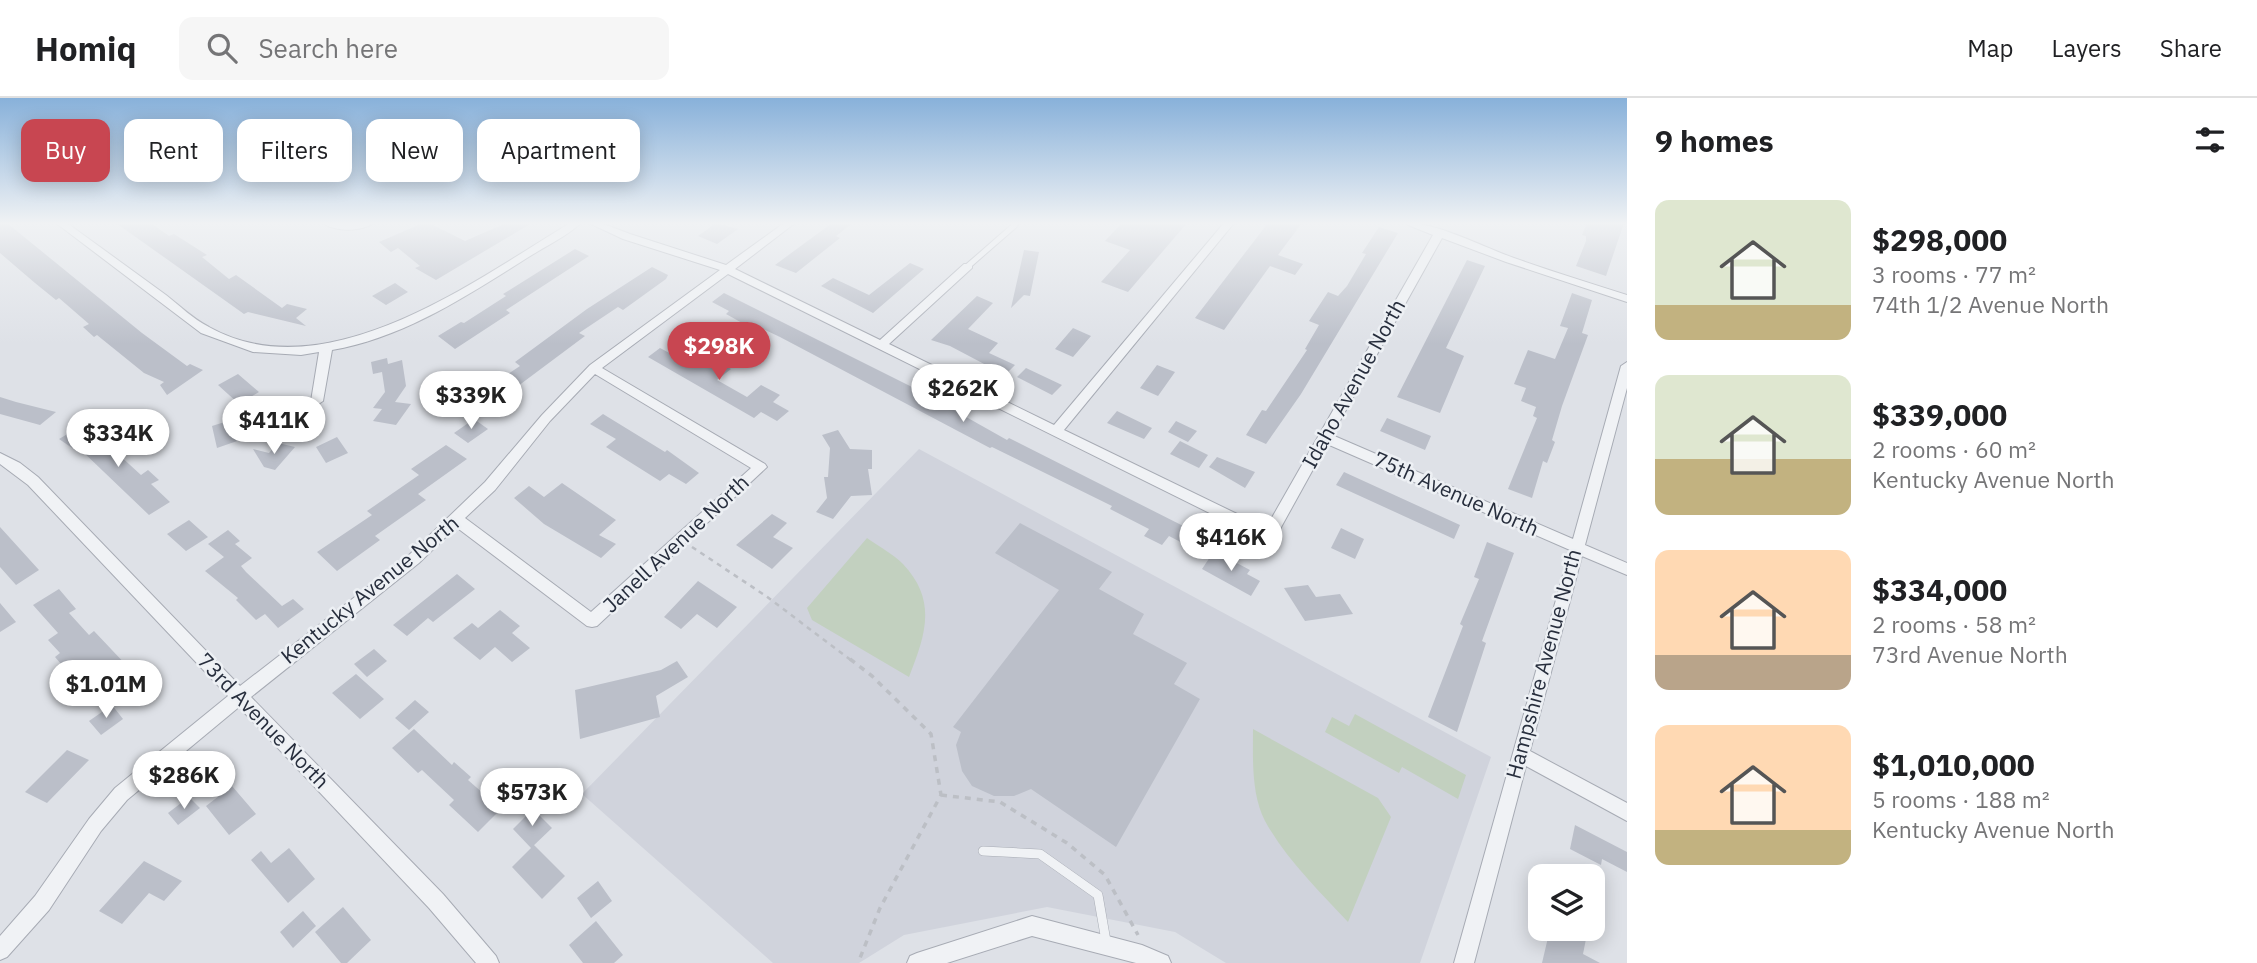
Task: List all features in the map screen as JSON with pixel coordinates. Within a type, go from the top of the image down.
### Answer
[{"type":"street","points":[[115,263],[222,340],[268,349],[326,348],[371,337],[405,324],[508,263]]},
{"type":"street","points":[[713,263],[1056,431],[1195,263]]},
{"type":"street","name":"Kentucky Avenue North","points":[[0,950],[42,903],[95,825],[121,794],[240,696],[377,590],[457,520],[490,486],[546,418],[594,368],[735,263]]},
{"type":"street","name":"Idaho Avenue North","points":[[1056,431],[1269,536],[1422,263]]},
{"type":"street","points":[[1520,263],[1627,299]]},
{"type":"street","points":[[881,345],[968,266]]},
{"type":"street","points":[[317,401],[326,348]]},
{"type":"street","name":"Hampshire Avenue North","points":[[1464,963],[1576,547],[1621,413],[1627,366]]},
{"type":"street","name":"Janell Avenue North","points":[[457,520],[592,621],[760,467],[594,368]]},
{"type":"street","name":"75th Avenue North","points":[[1324,437],[1627,569]]},
{"type":"street","name":"73rd Avenue North","points":[[0,458],[33,481],[436,901],[489,963]]},
{"type":"street","points":[[1520,754],[1627,812]]},
{"type":"street","points":[[917,963],[1032,926],[1161,963]]},
{"type":"lane","points":[[968,266],[971,263]]},
{"type":"lane","points":[[983,851],[1040,854],[1097,895],[1107,946]]},
{"type":"path","points":[[681,540],[766,596],[872,676],[931,734],[941,794],[880,908],[858,963]]},
{"type":"shaded area","points":[[919,449],[1491,757],[1420,963],[1226,963],[1175,932],[1047,907],[904,935],[859,963],[773,963],[582,794]]},
{"type":"green space","points":[[867,538],[903,564],[921,591],[925,619],[920,647],[909,677],[812,620],[807,608]]},
{"type":"green space","points":[[1355,714],[1466,775],[1458,799],[1402,767],[1399,773],[1325,732],[1332,717],[1349,726]]},
{"type":"green space","points":[[1253,729],[1378,798],[1391,817],[1348,922],[1293,861],[1265,821],[1255,788]]},
{"type":"building","points":[[12,263],[57,263],[187,366],[190,364],[203,370],[167,395],[160,385],[164,382],[144,373],[97,335],[94,337],[83,327],[89,324],[59,298],[56,300]]},
{"type":"building","points":[[173,263],[210,263],[229,279],[236,275],[282,308],[287,304],[307,309],[296,318],[306,326],[248,312],[244,314]]},
{"type":"building","points":[[417,263],[464,263],[436,280],[415,268],[420,266]]},
{"type":"building","points":[[552,263],[578,263],[506,310],[510,313],[455,349],[438,336],[506,296],[503,294]]},
{"type":"building","points":[[777,263],[808,263],[796,273],[775,265]]},
{"type":"building","points":[[910,263],[924,269],[873,313],[821,286],[833,278],[869,295]]},
{"type":"building","points":[[1021,263],[1037,263],[1030,296],[1024,295],[1011,308]]},
{"type":"building","points":[[1118,263],[1152,263],[1128,292],[1101,282]]},
{"type":"building","points":[[1237,263],[1303,264],[1295,275],[1270,266],[1224,330],[1195,318]]},
{"type":"building","points":[[1360,263],[1380,263],[1301,394],[1266,444],[1246,435],[1262,410],[1266,411],[1307,350],[1305,349],[1319,325],[1309,321],[1328,292],[1338,296]]},
{"type":"building","points":[[1465,263],[1485,266],[1446,348],[1464,356],[1440,413],[1397,397]]},
{"type":"building","points":[[1577,263],[1610,263],[1606,276],[1576,266]]},
{"type":"building","points":[[652,267],[668,275],[666,279],[623,310],[618,307],[579,333],[585,336],[514,389],[519,392],[499,406],[480,393],[520,366],[515,362],[587,309]]},
{"type":"building","points":[[395,283],[408,292],[386,305],[372,296]]},
{"type":"building","points":[[724,293],[920,391],[1007,440],[1009,438],[1207,538],[1198,551],[1169,536],[1162,545],[1144,536],[1149,529],[1110,509],[1112,506],[990,448],[780,337],[761,328],[755,332],[741,326],[744,324],[726,314],[729,311],[712,302]]},
{"type":"building","points":[[1572,293],[1592,300],[1582,333],[1588,335],[1562,406],[1552,440],[1555,442],[1547,463],[1543,461],[1532,498],[1508,489],[1537,418],[1533,416],[1536,407],[1521,401],[1526,388],[1514,384],[1528,350],[1555,359],[1568,328],[1560,326]]},
{"type":"building","points":[[977,296],[993,303],[968,329],[998,343],[989,353],[1015,365],[1005,375],[950,346],[931,340]]},
{"type":"building","points":[[1073,328],[1091,336],[1073,357],[1055,349]]},
{"type":"building","points":[[689,345],[731,369],[717,380],[747,397],[761,385],[780,395],[773,402],[789,411],[777,421],[761,412],[754,418],[648,357],[660,348],[675,356]]},
{"type":"building","points":[[387,358],[388,364],[402,360],[406,386],[395,402],[411,404],[396,425],[373,421],[382,409],[373,408],[385,392],[382,372],[373,374],[371,362]]},
{"type":"building","points":[[1157,365],[1175,372],[1158,396],[1140,388]]},
{"type":"building","points":[[1026,368],[1062,385],[1052,395],[1017,377]]},
{"type":"building","points":[[238,374],[259,392],[239,404],[218,385]]},
{"type":"building","points":[[0,397],[56,412],[40,425],[0,414]]},
{"type":"building","points":[[1117,411],[1152,428],[1144,439],[1107,423]]},
{"type":"building","points":[[603,414],[665,452],[667,450],[699,473],[686,484],[669,474],[660,481],[606,447],[616,439],[590,424]]},
{"type":"building","points":[[1387,418],[1431,436],[1425,450],[1380,431]]},
{"type":"building","points":[[234,419],[240,440],[217,448],[212,426]]},
{"type":"building","points":[[474,419],[488,429],[468,443],[454,433]]},
{"type":"building","points":[[1176,421],[1197,431],[1188,442],[1168,432]]},
{"type":"building","points":[[81,426],[121,452],[118,454],[141,475],[148,470],[159,480],[151,484],[170,502],[149,515],[81,450],[78,452],[59,439]]},
{"type":"building","points":[[838,430],[850,449],[872,450],[872,469],[868,469],[872,495],[851,496],[833,519],[816,512],[827,498],[824,477],[828,477],[830,448],[822,435]]},
{"type":"building","points":[[337,437],[348,453],[326,463],[316,447]]},
{"type":"building","points":[[1180,441],[1208,455],[1199,468],[1170,454]]},
{"type":"building","points":[[278,443],[295,447],[275,470],[264,467],[253,449],[269,453]]},
{"type":"building","points":[[446,445],[467,459],[418,494],[426,500],[375,536],[380,540],[337,571],[317,552],[372,515],[367,511],[419,475],[411,469]]},
{"type":"building","points":[[1217,457],[1255,472],[1245,488],[1209,467]]},
{"type":"building","points":[[1344,472],[1460,525],[1454,539],[1336,485]]},
{"type":"building","points":[[562,483],[616,520],[599,535],[616,544],[601,558],[544,524],[514,498],[529,486],[544,497]]},
{"type":"building","points":[[772,514],[787,523],[773,537],[793,548],[772,569],[736,545]]},
{"type":"building","points":[[189,520],[208,537],[186,551],[167,534]]},
{"type":"building","points":[[1020,523],[1112,572],[1099,589],[1144,614],[1133,634],[1187,663],[1174,684],[1200,699],[1116,847],[1031,789],[1014,796],[994,796],[972,786],[962,771],[956,745],[961,732],[953,727],[1059,590],[995,553]]},
{"type":"building","points":[[0,527],[39,570],[16,585],[0,567]]},
{"type":"building","points":[[1341,528],[1364,539],[1355,559],[1331,548]]},
{"type":"building","points":[[228,530],[240,541],[235,544],[252,558],[241,566],[246,572],[282,606],[293,599],[304,609],[278,628],[265,614],[256,620],[236,600],[238,598],[205,571],[224,557],[208,544]]},
{"type":"building","points":[[1487,542],[1514,553],[1482,641],[1486,643],[1457,732],[1428,717],[1463,626],[1460,624],[1479,579],[1474,577]]},
{"type":"building","points":[[1214,551],[1250,570],[1247,574],[1260,581],[1251,596],[1202,569]]},
{"type":"building","points":[[457,574],[475,589],[433,622],[428,618],[407,636],[393,625]]},
{"type":"building","points":[[698,581],[737,607],[717,628],[697,614],[681,629],[664,617]]},
{"type":"building","points":[[1308,585],[1316,597],[1340,594],[1353,614],[1305,621],[1284,588]]},
{"type":"building","points":[[59,589],[76,609],[69,613],[89,635],[94,631],[146,686],[119,704],[83,661],[67,671],[55,657],[60,653],[48,640],[58,633],[33,605]]},
{"type":"building","points":[[0,603],[16,622],[0,632]]},
{"type":"building","points":[[500,610],[520,626],[512,633],[530,648],[512,662],[495,647],[480,660],[453,638],[472,623],[478,628]]},
{"type":"building","points":[[374,649],[387,661],[367,677],[354,664]]},
{"type":"building","points":[[677,661],[688,677],[656,696],[660,717],[580,739],[575,690],[661,670]]},
{"type":"building","points":[[356,674],[384,699],[360,719],[332,693]]},
{"type":"building","points":[[415,700],[429,712],[409,730],[395,718]]},
{"type":"building","points":[[112,705],[123,719],[101,735],[89,721]]},
{"type":"building","points":[[414,729],[452,765],[454,762],[471,777],[468,780],[501,809],[478,832],[449,805],[454,800],[422,770],[418,773],[392,748]]},
{"type":"building","points":[[67,750],[89,760],[47,803],[25,792]]},
{"type":"building","points":[[232,786],[256,814],[229,835],[206,806]]},
{"type":"building","points":[[189,797],[200,808],[178,825],[168,813]]},
{"type":"building","points":[[533,809],[552,828],[531,848],[513,829]]},
{"type":"building","points":[[1575,825],[1627,852],[1627,872],[1602,859],[1599,864],[1570,849]]},
{"type":"building","points":[[534,845],[565,876],[542,899],[512,867]]},
{"type":"building","points":[[289,848],[315,879],[288,903],[251,860],[261,851],[271,863]]},
{"type":"building","points":[[144,861],[182,881],[164,901],[149,893],[122,924],[99,911]]},
{"type":"building","points":[[598,881],[612,901],[591,918],[577,898]]},
{"type":"building","points":[[343,907],[371,940],[347,963],[341,963],[315,932]]},
{"type":"building","points":[[303,911],[316,926],[293,948],[280,932]]},
{"type":"building","points":[[596,921],[623,955],[614,963],[583,963],[569,945]]},
{"type":"building","points":[[1547,941],[1586,941],[1583,954],[1600,963],[1542,963]]}]
